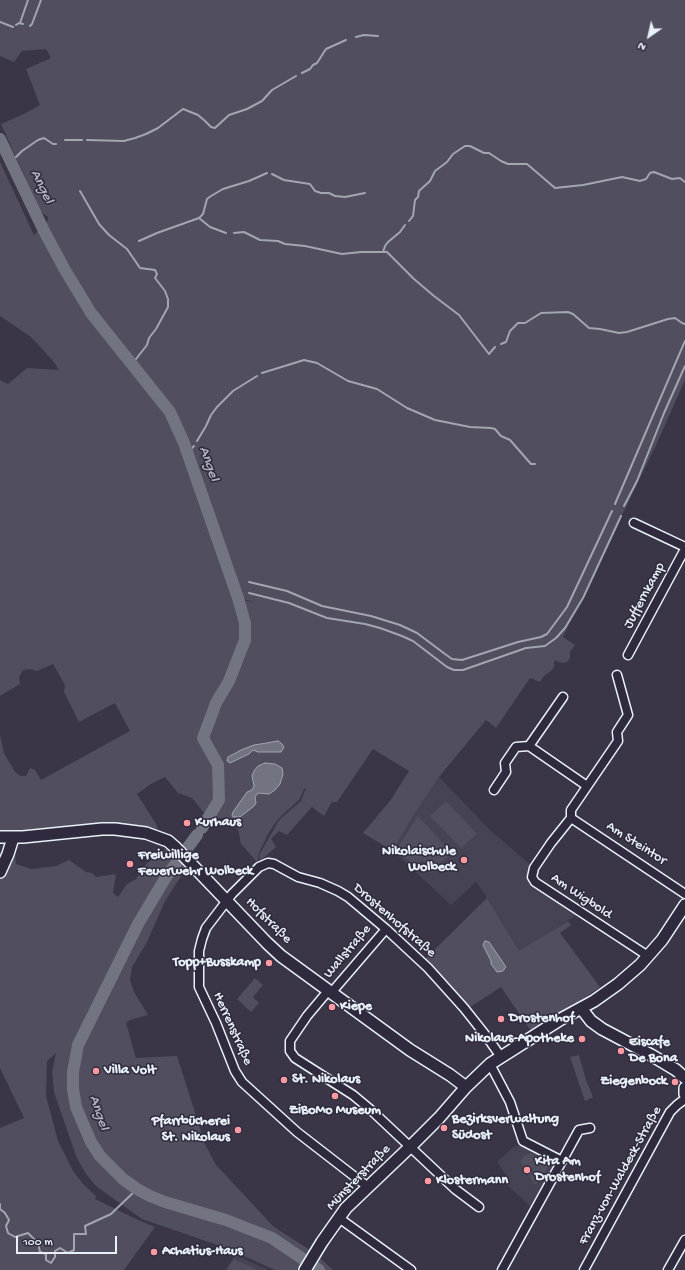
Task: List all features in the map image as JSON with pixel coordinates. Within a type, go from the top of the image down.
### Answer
[{"type":"street","name":"Juffernkamp","points":[[628,655],[685,548],[634,522]]},
{"type":"street","name":"Am Wigbold","points":[[617,675],[628,715],[617,732],[618,741],[571,810],[571,818],[551,843],[534,868],[532,877],[535,882],[648,956]]},
{"type":"street","points":[[529,746],[563,697]]},
{"type":"street","points":[[494,790],[506,772],[505,763],[516,747],[529,746],[587,786]]},
{"type":"street","name":"Am Steintor","points":[[571,818],[685,894]]},
{"type":"street","name":"Hofstraße","points":[[0,837],[13,838],[115,829],[138,831],[154,835],[168,841],[281,956],[410,1050],[466,1087]]},
{"type":"street","points":[[0,872],[13,838]]},
{"type":"street","name":"Drostenhofstraße","points":[[227,902],[232,894],[259,868],[268,863],[274,864],[298,877],[320,883],[338,891],[348,897],[386,929],[428,968],[464,1008],[501,1056]]},
{"type":"street","name":"Herrenstraße","points":[[227,902],[206,928],[202,939],[199,951],[199,987],[216,1023],[235,1071],[242,1082],[297,1132],[368,1186]]},
{"type":"street","points":[[466,1087],[490,1064],[501,1056],[561,1018],[613,989],[632,973],[648,956],[673,925],[685,906]]},
{"type":"street","name":"Wallstraße","points":[[386,929],[330,992],[306,1016],[290,1041],[290,1051],[295,1058],[353,1095],[371,1110],[410,1148]]},
{"type":"street","points":[[581,1008],[592,1021],[602,1029],[651,1055],[676,1070],[685,1078]]},
{"type":"street","points":[[490,1064],[510,1102],[523,1141],[562,1161]]},
{"type":"street","name":"Münsterstraße","points":[[305,1270],[346,1208],[410,1148],[466,1087]]},
{"type":"street","points":[[685,1088],[685,1094]]},
{"type":"street","name":"Franz-von-Waldeck-Straße","points":[[584,1270],[670,1112],[685,1099]]},
{"type":"street","points":[[502,1270],[578,1130],[590,1128]]},
{"type":"street","name":"Münsterstraße","points":[[410,1148],[455,1189],[479,1207]]},
{"type":"street","points":[[338,1218],[411,1270]]},
{"type":"street","points":[[668,1270],[685,1240]]},
{"type":"shaded area","points":[[0,0],[685,0],[685,380],[656,445],[563,637],[575,645],[570,652],[570,658],[567,662],[563,663],[556,660],[554,662],[554,667],[540,682],[530,678],[496,728],[486,720],[439,777],[413,816],[393,851],[363,833],[390,801],[409,771],[373,749],[337,802],[332,802],[324,816],[312,807],[287,835],[279,831],[271,839],[276,847],[260,861],[259,855],[279,820],[301,801],[306,788],[304,789],[299,800],[278,819],[268,834],[258,855],[258,863],[241,844],[238,829],[223,818],[209,819],[192,798],[178,793],[165,777],[151,784],[137,794],[158,829],[147,828],[0,832],[0,735],[4,753],[15,772],[21,776],[26,776],[30,768],[35,770],[41,780],[130,731],[115,703],[79,722],[64,692],[65,685],[53,664],[37,671],[30,669],[23,670],[19,677],[20,684],[0,696],[0,380],[8,384],[27,368],[59,370],[53,361],[31,337],[0,316],[0,162],[34,235],[48,220],[48,217],[41,212],[1,124],[40,105],[26,69],[51,58],[46,49],[22,51],[14,62],[0,56]],"holes":[[[231,593],[238,598],[256,602],[240,600],[246,619],[248,642],[205,736],[199,735],[214,701],[228,676],[240,646],[241,627]],[[278,741],[258,752],[253,750],[249,754],[230,763],[228,762],[241,750],[260,743]],[[265,763],[275,764],[283,774],[280,784],[275,790],[269,794],[258,793],[255,797],[256,803],[240,817],[233,812],[247,792],[252,790]]]},
{"type":"shaded area","name":"Nikolaischule Wolbeck","points":[[439,777],[489,829],[534,868],[532,877],[581,912],[519,952],[476,882],[451,905],[393,851],[413,816]]},
{"type":"shaded area","points":[[446,801],[477,834],[461,848],[430,816]]},
{"type":"shaded area","points":[[418,816],[452,853],[433,869],[422,860],[416,867],[396,850]]},
{"type":"shaded area","points":[[166,849],[169,849],[187,867],[165,901],[147,942],[132,967],[130,980],[134,992],[148,1015],[130,1020],[126,1023],[136,1058],[177,1056],[205,1144],[216,1165],[274,1227],[310,1250],[297,1270],[275,1270],[226,1248],[142,1219],[96,1186],[86,1174],[76,1156],[54,1092],[52,1072],[56,1053],[47,1061],[46,1096],[58,1141],[73,1171],[83,1184],[96,1196],[95,1199],[155,1227],[124,1270],[0,1270],[0,1128],[24,1118],[0,1068],[0,880],[15,852],[16,864],[32,869],[56,866],[69,860],[86,872],[92,873],[96,877],[116,874],[113,893],[118,897],[127,884],[136,879],[146,864]]},
{"type":"shaded area","points":[[487,898],[519,951],[568,921],[571,925],[560,933],[600,987],[531,1031],[501,987],[467,1009],[425,959]]},
{"type":"shaded area","points":[[255,978],[263,985],[253,997],[259,1003],[251,1012],[237,999]]},
{"type":"shaded area","points":[[579,1055],[586,1080],[593,1097],[585,1101],[570,1057]]},
{"type":"shaded area","name":"Kita Am Drostenhof","points":[[520,1145],[556,1161],[532,1208],[505,1183],[509,1179],[497,1162],[513,1147]]},
{"type":"shaded area","points":[[532,1153],[540,1158],[544,1164],[549,1164],[550,1166],[535,1185],[520,1162],[524,1156]]},
{"type":"shaded area","points":[[235,1255],[262,1267],[268,1270],[226,1270]]},
{"type":"shaded area","points":[[319,1257],[333,1270],[311,1270]]},
{"type":"shaded area","points":[[234,1259],[247,1265],[257,1270],[226,1270]]},
{"type":"water","points":[[278,741],[284,747],[281,752],[258,752],[253,750],[249,754],[230,763],[227,761],[228,757],[241,750],[254,745]]},
{"type":"water","points":[[265,763],[275,764],[282,768],[283,774],[280,784],[269,794],[258,793],[255,797],[256,803],[254,806],[240,817],[233,817],[233,812],[247,792],[252,790],[254,786],[252,776],[254,771],[258,766]]},
{"type":"water","points":[[485,941],[489,942],[506,967],[503,971],[497,972],[491,964],[483,945]]},
{"type":"waterway","points":[[20,23],[28,0]]},
{"type":"waterway","points":[[30,26],[41,0]]},
{"type":"waterway","points":[[0,22],[13,27]]},
{"type":"waterway","points":[[16,25],[19,23],[23,24]]},
{"type":"waterway","points":[[356,37],[364,35],[378,36]]},
{"type":"waterway","points":[[302,73],[317,63],[326,49],[346,40]]},
{"type":"waterway","points":[[87,140],[124,141],[135,138],[158,128],[183,109],[198,115],[211,127],[215,128],[229,115],[247,109],[262,101],[272,90],[296,76]]},
{"type":"waterway","points":[[11,162],[22,151],[38,140],[44,138],[53,144],[56,144]]},
{"type":"waterway","name":"Angel","points":[[0,139],[44,231],[91,313],[170,412],[184,443],[238,598],[245,623],[245,640],[229,681],[216,703],[203,738],[218,765],[219,800],[202,828]]},
{"type":"waterway","points":[[65,140],[82,140]]},
{"type":"waterway","points":[[409,221],[413,216],[415,200],[418,197],[419,191],[430,181],[435,171],[447,162],[453,154],[465,146],[470,146],[484,153],[489,153],[508,164],[527,164],[555,188],[583,185],[622,177],[640,181],[646,179],[650,173],[654,172],[672,179],[680,178],[685,182]]},
{"type":"waterway","points":[[199,218],[203,214],[207,199],[211,196],[223,189],[249,181],[267,173]]},
{"type":"waterway","points":[[272,174],[284,180],[310,184],[315,191],[329,193],[335,196],[345,197],[365,193]]},
{"type":"waterway","points":[[80,191],[99,224],[109,235],[127,249],[140,268],[155,270],[157,274],[155,278],[165,291],[168,299],[168,307],[156,329],[149,338],[147,345],[132,364]]},
{"type":"waterway","points":[[139,241],[199,218],[210,227],[226,233]]},
{"type":"waterway","points":[[383,252],[388,242],[400,232],[405,225]]},
{"type":"waterway","points":[[234,233],[244,232],[260,240],[278,241],[285,244],[305,246],[342,254],[387,252],[414,279],[459,315],[489,354],[495,347]]},
{"type":"waterway","points":[[501,344],[506,342],[510,331],[518,323],[525,323],[541,313],[568,312],[573,314],[589,328],[619,333],[675,318],[685,324]]},
{"type":"waterway","points":[[615,504],[685,341]]},
{"type":"waterway","points":[[262,373],[304,360],[317,363],[348,381],[377,389],[407,408],[435,420],[470,427],[495,429],[501,436],[510,440],[531,464],[535,464]]},
{"type":"waterway","points":[[624,506],[637,481],[664,413],[685,366]]},
{"type":"waterway","points":[[197,441],[217,407],[233,391],[257,376]]},
{"type":"waterway","name":"Angel","points":[[187,453],[194,446]]},
{"type":"waterway","points":[[249,582],[287,591],[322,606],[371,616],[400,625],[417,633],[452,659],[462,660],[547,634],[567,607],[612,511]]},
{"type":"waterway","points":[[249,593],[289,603],[327,618],[380,628],[413,641],[447,667],[454,670],[463,670],[526,648],[545,646],[556,638],[565,628],[583,598],[621,516]]},
{"type":"waterway","name":"Angel","points":[[231,579],[236,579]]},
{"type":"waterway","name":"Angel","points":[[197,835],[166,877],[138,924],[78,1045],[73,1072],[73,1089],[76,1107],[91,1142],[100,1156],[123,1179],[137,1189],[165,1202],[226,1220],[272,1238],[319,1270]]},
{"type":"waterway","points":[[0,1204],[0,1209],[5,1213],[9,1220],[6,1226],[8,1233],[15,1237],[28,1233],[38,1243],[40,1252],[46,1254],[46,1260],[51,1263],[55,1257],[55,1251],[60,1248],[68,1253],[74,1250],[74,1234],[86,1234],[85,1226],[111,1214],[137,1189]]},
{"type":"place","name":"Kurhaus","points":[[187,823]]},
{"type":"place","name":"Nikolaischule Wolbeck","points":[[464,860]]},
{"type":"place","name":"Freiwillige Feuerwehr Wolbeck","points":[[130,864]]},
{"type":"place","name":"Topp+Busskamp","points":[[269,963]]},
{"type":"place","name":"Kiepe","points":[[332,1007]]},
{"type":"place","name":"Drostenhof","points":[[501,1019]]},
{"type":"place","name":"Nikolaus-Apotheke","points":[[582,1039]]},
{"type":"place","name":"Eiscafe De Bona","points":[[621,1051]]},
{"type":"place","name":"Villa Volt","points":[[96,1071]]},
{"type":"place","name":"St. Nikolaus","points":[[284,1080]]},
{"type":"place","name":"Ziegenbock","points":[[675,1082]]},
{"type":"place","name":"ZiBoMo Museum","points":[[335,1096]]},
{"type":"place","name":"Bezirksverwaltung Südost","points":[[444,1128]]},
{"type":"place","name":"Pfarrbücherei St. Nikolaus","points":[[238,1130]]},
{"type":"place","name":"Kita Am Drostenhof","points":[[527,1170]]},
{"type":"place","name":"Klostermann","points":[[428,1181]]},
{"type":"place","name":"Achatius-Haus","points":[[154,1252]]}]
